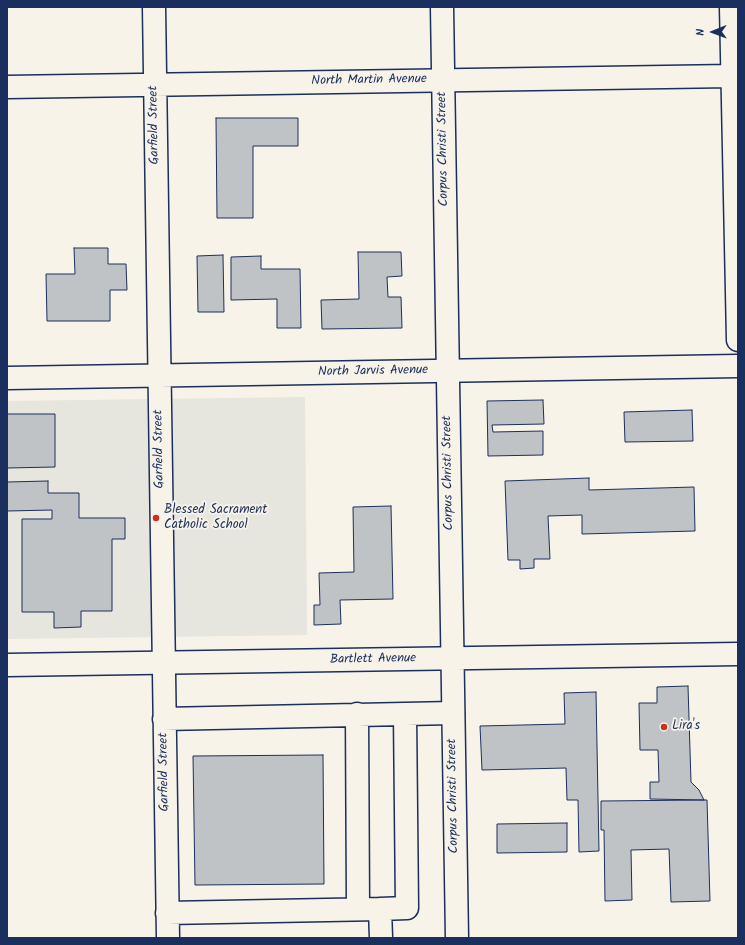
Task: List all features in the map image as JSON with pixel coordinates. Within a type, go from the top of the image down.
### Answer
[{"type":"street","name":"Garfield Street","points":[[154,7],[168,938]]},
{"type":"street","name":"Corpus Christi Street","points":[[442,7],[457,938]]},
{"type":"street","points":[[731,7],[731,76],[738,340]]},
{"type":"street","name":"North Martin Avenue","points":[[7,86],[731,76]]},
{"type":"street","name":"North Jarvis Avenue","points":[[7,378],[738,366]]},
{"type":"street","name":"Bartlett Avenue","points":[[7,665],[738,654]]},
{"type":"street","points":[[164,719],[453,713]]},
{"type":"street","points":[[357,714],[358,909]]},
{"type":"street","points":[[167,913],[407,908],[405,714]]},
{"type":"street","points":[[380,909],[381,938]]},
{"type":"shaded area","name":"Blessed Sacrament Catholic School","points":[[305,397],[307,635],[7,639],[7,401]]},
{"type":"building","points":[[216,118],[298,118],[298,146],[253,146],[253,218],[217,218]]},
{"type":"building","points":[[74,248],[108,248],[108,264],[126,264],[127,290],[110,290],[110,321],[47,321],[46,274],[75,274]]},
{"type":"building","points":[[358,252],[401,252],[402,276],[387,277],[388,297],[401,297],[402,328],[322,329],[321,300],[359,299]]},
{"type":"building","points":[[223,255],[224,312],[198,312],[197,256]]},
{"type":"building","points":[[261,256],[261,269],[300,269],[301,328],[277,328],[277,299],[231,300],[231,257]]},
{"type":"building","points":[[543,400],[544,424],[492,425],[493,432],[543,431],[543,455],[488,456],[487,401]]},
{"type":"building","points":[[692,410],[693,441],[625,442],[624,412]]},
{"type":"building","points":[[7,414],[55,414],[55,467],[7,468]]},
{"type":"building","points":[[589,478],[589,490],[694,487],[695,531],[582,534],[582,515],[548,516],[550,559],[534,559],[534,568],[520,569],[520,560],[508,560],[505,481]]},
{"type":"building","points":[[48,481],[48,493],[79,493],[79,518],[125,518],[125,539],[112,539],[112,611],[81,611],[81,627],[54,628],[54,612],[22,612],[22,519],[52,519],[52,510],[7,511],[7,482]]},
{"type":"building","points":[[391,506],[393,599],[340,600],[341,624],[314,625],[314,605],[320,605],[319,573],[354,572],[353,507]]},
{"type":"building","name":"Lira's","points":[[688,686],[691,782],[699,790],[704,800],[650,799],[650,782],[659,782],[658,750],[640,750],[639,703],[657,703],[657,687]]},
{"type":"building","points":[[596,692],[599,851],[579,852],[578,800],[567,800],[566,768],[482,770],[480,726],[565,724],[564,693]]},
{"type":"building","points":[[323,755],[324,884],[195,885],[193,756]]},
{"type":"building","points":[[707,800],[710,901],[671,902],[669,849],[631,850],[632,900],[605,901],[604,830],[601,830],[601,801]]},
{"type":"building","points":[[567,823],[567,852],[497,853],[497,824]]},
{"type":"place","name":"Blessed Sacrament Catholic School","points":[[156,518]]},
{"type":"place","name":"Lira's","points":[[664,727]]}]
